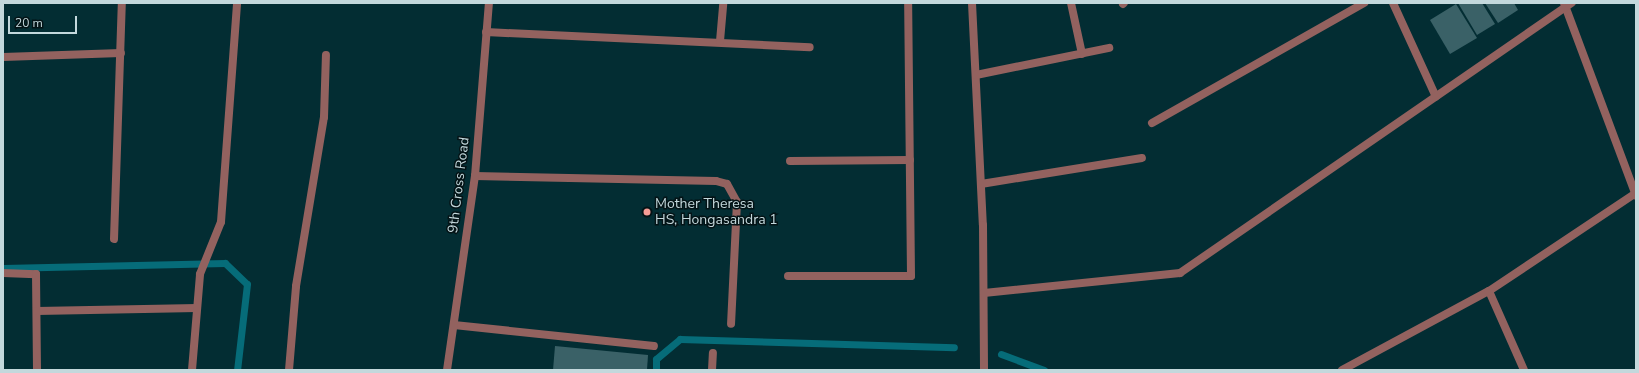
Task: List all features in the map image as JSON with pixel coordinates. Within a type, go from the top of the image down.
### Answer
[{"type":"street","points":[[114,239],[122,3]]},
{"type":"street","points":[[192,370],[200,274],[221,222],[237,3]]},
{"type":"street","name":"9th Cross Road","points":[[447,370],[474,176],[488,3]]},
{"type":"street","points":[[720,41],[723,3]]},
{"type":"street","points":[[788,276],[911,276],[908,3]]},
{"type":"street","points":[[972,3],[981,184],[984,293],[984,370]]},
{"type":"street","points":[[1072,3],[1082,54]]},
{"type":"street","points":[[1152,123],[1364,3]]},
{"type":"street","points":[[1393,3],[1436,97]]},
{"type":"street","points":[[984,293],[1180,273],[1568,5],[1636,194],[1489,291],[1342,370]]},
{"type":"street","points":[[486,32],[720,41],[810,47]]},
{"type":"street","points":[[976,76],[1109,48]]},
{"type":"street","points":[[3,57],[121,53]]},
{"type":"street","points":[[289,370],[296,286],[324,117],[326,55]]},
{"type":"street","points":[[981,184],[1142,158]]},
{"type":"street","points":[[790,161],[910,160]]},
{"type":"street","points":[[474,176],[716,181],[727,184],[737,202],[731,324]]},
{"type":"street","points":[[3,273],[36,274],[37,370]]},
{"type":"street","points":[[1489,291],[1524,370]]},
{"type":"street","points":[[37,311],[197,308]]},
{"type":"street","points":[[454,325],[654,346]]},
{"type":"street","points":[[712,370],[713,353]]},
{"type":"building","points":[[1458,3],[1482,3],[1495,24],[1477,35]]},
{"type":"building","points":[[1485,3],[1514,3],[1518,10],[1498,23]]},
{"type":"building","points":[[1456,4],[1477,38],[1450,54],[1430,20]]},
{"type":"building","points":[[555,346],[648,355],[647,370],[553,370]]},
{"type":"waterway","points":[[3,268],[225,263],[247,284],[237,370]]},
{"type":"waterway","points":[[656,370],[656,359],[680,339],[954,347]]},
{"type":"waterway","points":[[1001,354],[1044,370]]},
{"type":"place","name":"Mother Theresa HS, Hongasandra 1","points":[[647,212]]}]
